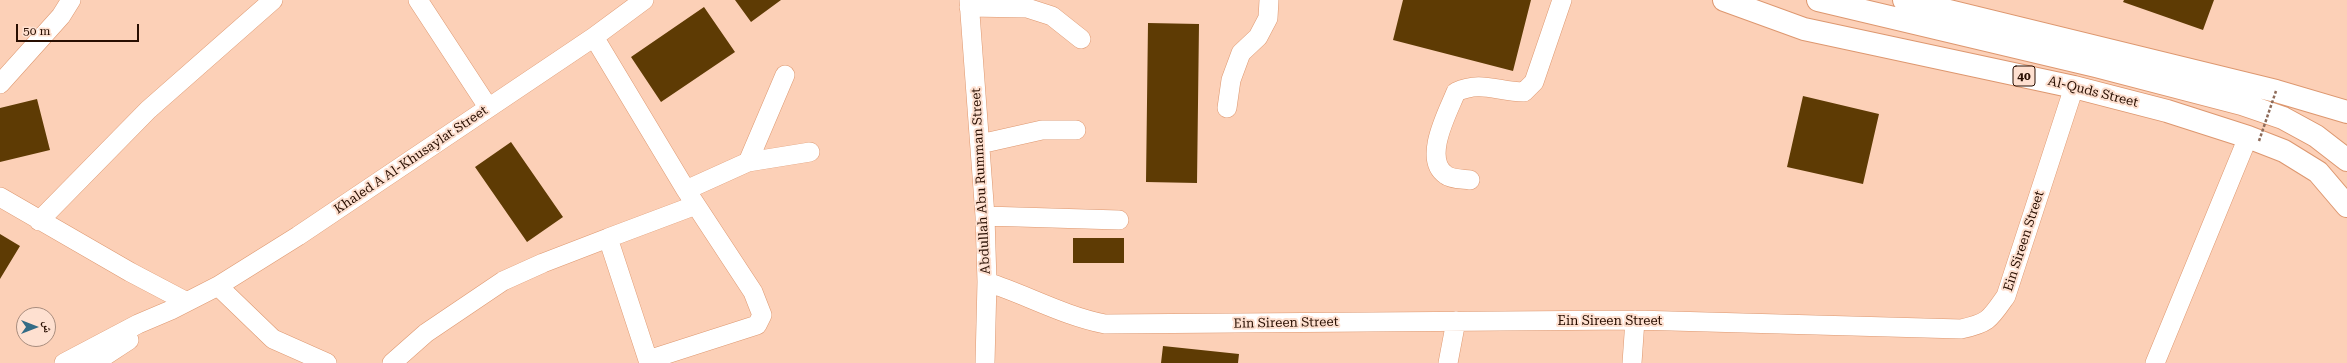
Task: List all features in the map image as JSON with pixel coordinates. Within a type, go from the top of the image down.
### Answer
[{"type":"highway","name":"Al-Quds Street","points":[[1724,0],[1804,29],[2074,86],[2167,111],[2254,139],[2284,151],[2318,172],[2347,206]]},
{"type":"highway","points":[[1828,2],[1859,0]]},
{"type":"highway","points":[[1904,0],[2276,91],[2342,114]]},
{"type":"highway","name":"Al-Quds Street","points":[[1828,2],[2096,66],[2242,104],[2283,118],[2316,136],[2347,160]]},
{"type":"highway","points":[[2318,172],[2347,187]]},
{"type":"street","points":[[0,84],[61,16],[71,0]]},
{"type":"street","points":[[39,221],[148,110],[273,0]]},
{"type":"street","points":[[418,0],[488,108]]},
{"type":"street","name":"Khaled A Al-Khusaylat Street","points":[[64,363],[131,327],[179,306],[218,286],[298,236],[594,37],[644,0]]},
{"type":"street","points":[[1227,108],[1230,80],[1241,53],[1258,37],[1268,18],[1269,0]]},
{"type":"street","points":[[1470,180],[1447,176],[1439,169],[1435,156],[1438,135],[1456,92],[1468,86],[1483,85],[1510,92],[1524,92],[1534,82],[1562,0]]},
{"type":"street","points":[[969,3],[1027,8],[1052,16],[1081,39]]},
{"type":"street","name":"Abdullah Abu Rumman Street","points":[[969,3],[985,216],[987,282],[985,363]]},
{"type":"street","points":[[594,37],[691,198],[752,292],[760,309],[761,320],[757,325],[648,361],[608,238]]},
{"type":"street","points":[[748,162],[785,75]]},
{"type":"street","name":"Ein Sireen Street","points":[[987,282],[1016,292],[1083,320],[1105,324],[1635,320],[1953,328],[1981,325],[1992,317],[2006,296],[2074,86]]},
{"type":"street","points":[[980,144],[1042,130],[1076,130]]},
{"type":"street","points":[[2154,363],[2254,139]]},
{"type":"street","points":[[392,363],[426,333],[503,281],[543,263],[608,238],[691,198],[748,162],[810,152]]},
{"type":"street","points":[[0,197],[179,306]]},
{"type":"street","points":[[985,216],[1119,220]]},
{"type":"street","points":[[218,286],[273,339],[327,363]]},
{"type":"street","name":"Khaled A Al-Khusaylat Street","points":[[94,363],[179,306]]},
{"type":"street","points":[[1632,363],[1635,320]]},
{"type":"street","points":[[1448,363],[1456,321]]},
{"type":"path","points":[[2254,139],[2276,91]]},
{"type":"building","points":[[735,0],[781,0],[751,22]]},
{"type":"building","points":[[1403,0],[1531,0],[1513,71],[1393,40]]},
{"type":"building","points":[[2124,0],[2214,0],[2203,30],[2123,2]]},
{"type":"building","points":[[704,7],[735,52],[661,102],[631,57]]},
{"type":"building","points":[[1148,23],[1199,24],[1197,183],[1146,182]]},
{"type":"building","points":[[1803,96],[1879,114],[1863,184],[1787,167]]},
{"type":"building","points":[[37,99],[50,150],[0,162],[0,108]]},
{"type":"building","points":[[511,142],[563,217],[527,242],[475,167]]},
{"type":"building","points":[[0,234],[20,246],[0,279]]},
{"type":"building","points":[[1073,238],[1124,238],[1124,263],[1073,263]]},
{"type":"building","points":[[1163,346],[1239,354],[1238,363],[1161,363]]}]
